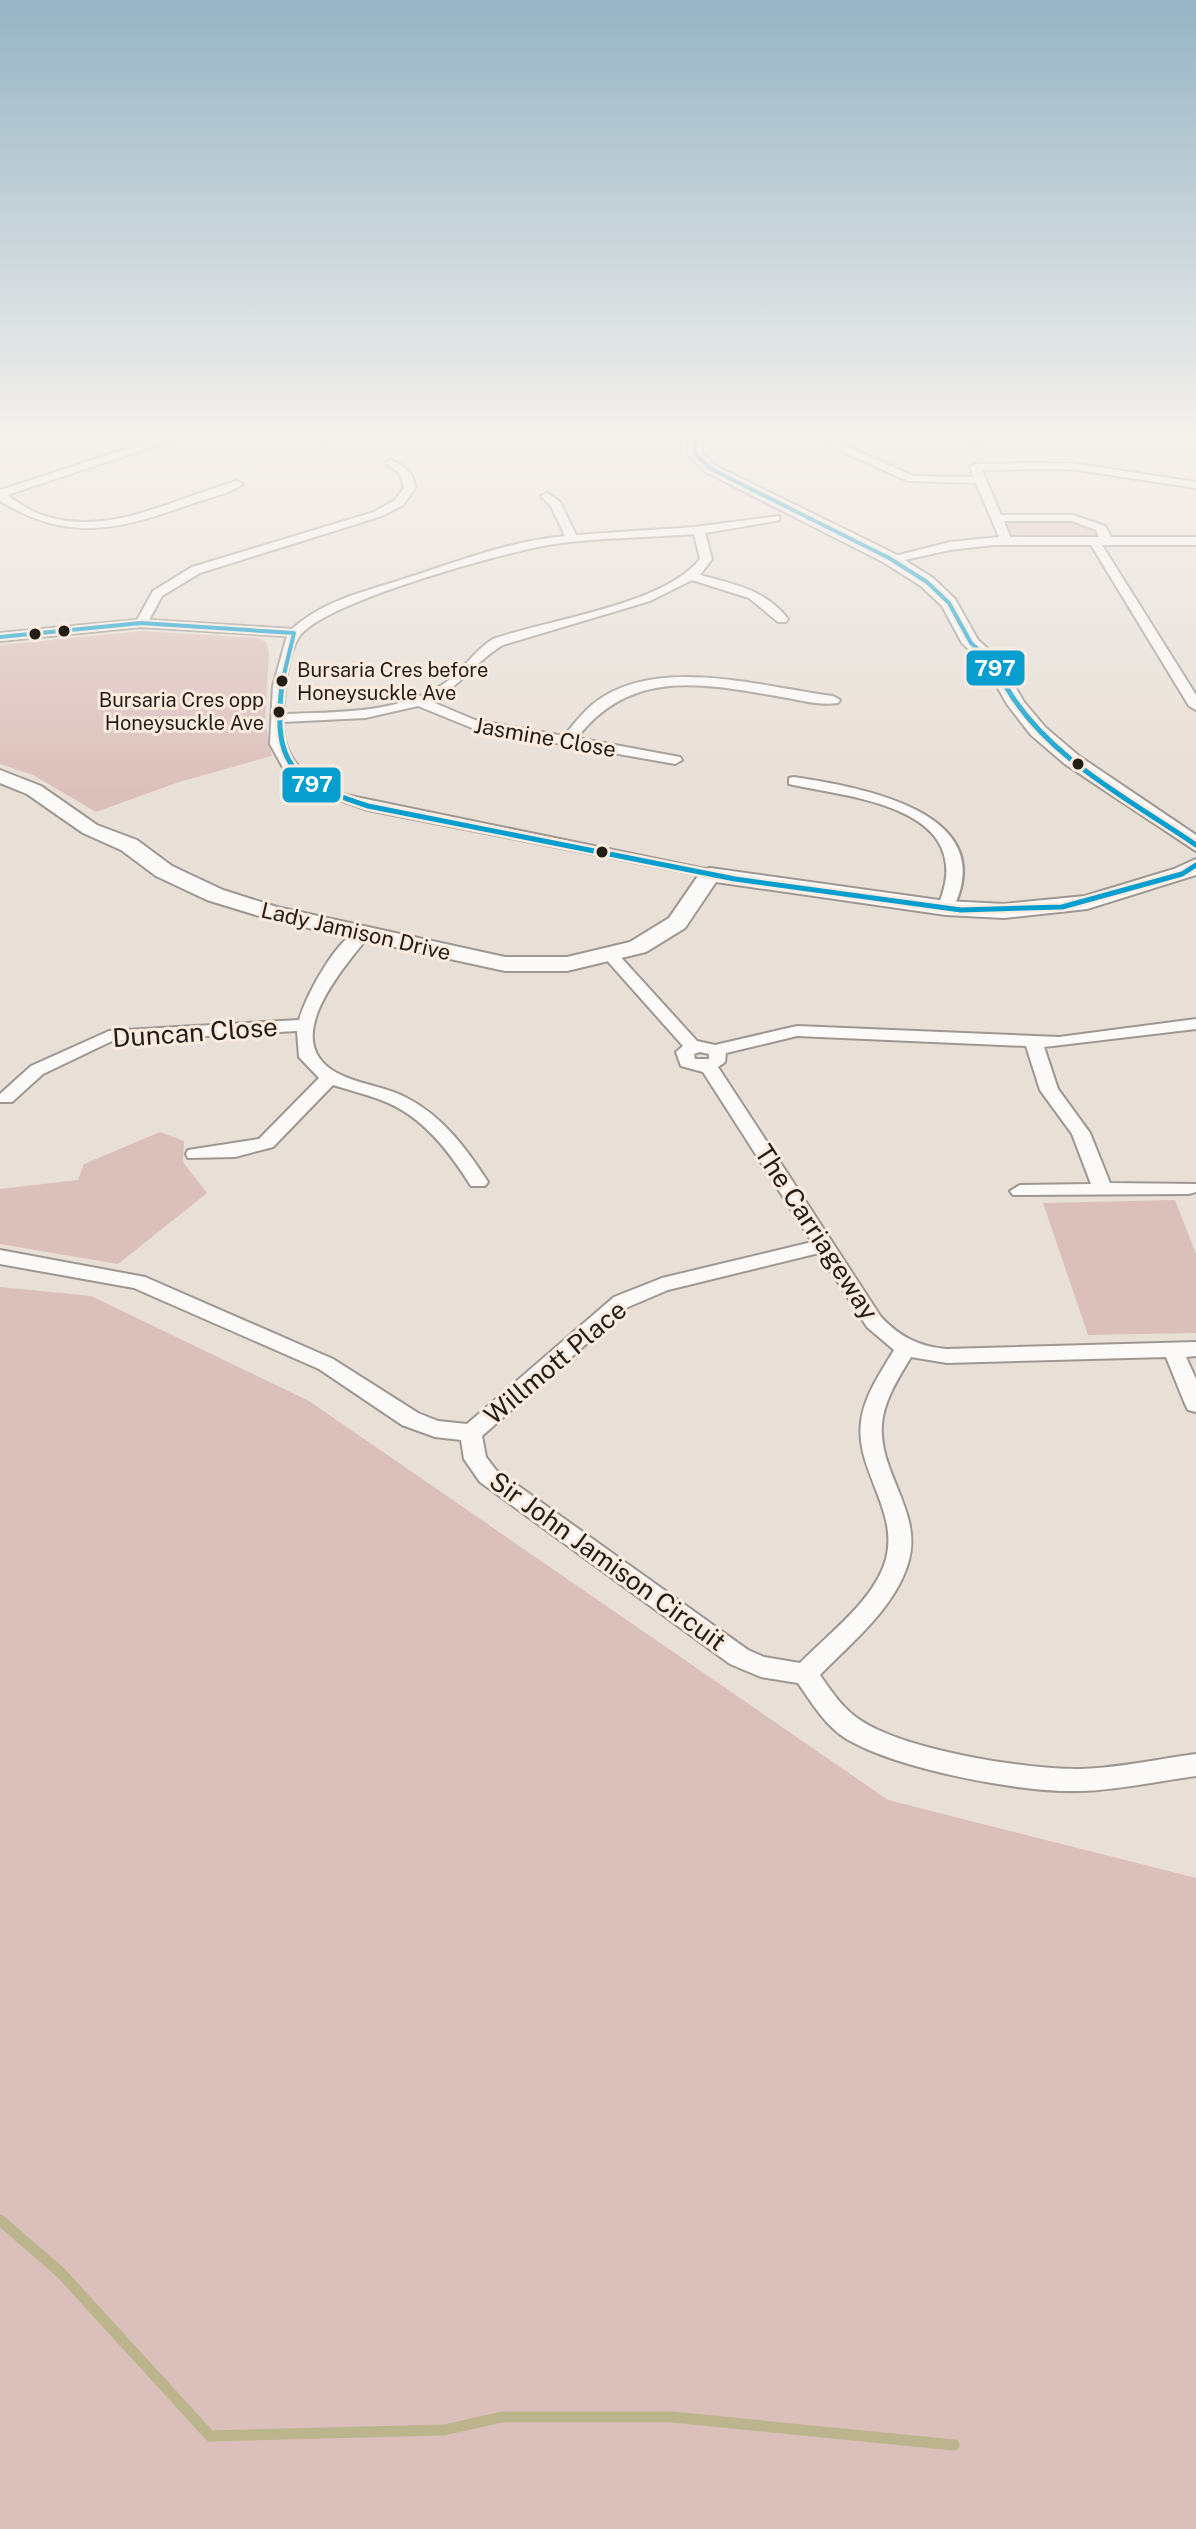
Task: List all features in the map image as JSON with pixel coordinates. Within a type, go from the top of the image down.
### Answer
[{"type":"street","points":[[141,623],[157,594],[196,570],[233,558]]},
{"type":"street","points":[[485,558],[352,599],[315,617],[294,633],[286,651],[277,718],[276,741],[287,765],[317,788],[342,798],[710,875],[946,908],[1004,911],[1062,907],[1182,874],[1196,865]]},
{"type":"street","points":[[277,718],[362,714],[420,702],[452,685],[476,656],[498,642],[656,594],[694,577],[706,558]]},
{"type":"street","points":[[891,558],[927,582],[949,603],[971,643],[992,662],[1016,704],[1046,739],[1196,845]]},
{"type":"street","points":[[895,560],[903,558]]},
{"type":"street","points":[[1110,558],[1196,706]]},
{"type":"street","points":[[694,577],[753,594],[771,605],[782,619]]},
{"type":"street","points":[[0,637],[141,623],[294,633]]},
{"type":"street","points":[[568,741],[605,702],[656,685],[712,683],[833,700]]},
{"type":"street","name":"Jasmine Close","points":[[420,702],[463,722],[675,760]]},
{"type":"street","name":"Lady Jamison Drive","points":[[0,776],[34,790],[90,829],[129,845],[164,871],[197,888],[272,913],[505,964],[553,966],[611,956],[649,942],[677,923],[710,875]]},
{"type":"street","points":[[794,781],[887,801],[935,830],[953,858],[946,908]]},
{"type":"street","points":[[363,933],[332,967],[305,1025],[308,1057],[330,1077],[409,1107],[454,1146],[478,1182]]},
{"type":"street","name":"The Carriageway","points":[[611,956],[693,1047],[685,1052],[684,1059],[696,1067],[712,1058],[874,1322],[906,1348],[947,1356],[1196,1349]]},
{"type":"street","points":[[712,1058],[776,1034],[823,1030],[1034,1042],[1089,1040],[1196,1024]]},
{"type":"street","name":"Duncan Close","points":[[6,1098],[37,1070],[109,1036],[305,1025]]},
{"type":"street","points":[[1034,1042],[1049,1090],[1081,1133],[1103,1189]]},
{"type":"street","points":[[195,1154],[235,1151],[266,1143],[330,1077]]},
{"type":"street","points":[[1020,1191],[1189,1188]]},
{"type":"street","name":"Willmott Place","points":[[471,1433],[621,1302],[662,1285],[825,1245]]},
{"type":"street","points":[[0,1257],[99,1272],[146,1285],[326,1364],[410,1419],[435,1429],[471,1433]]},
{"type":"street","points":[[906,1348],[889,1377],[871,1424],[874,1448],[899,1522],[897,1560],[885,1586],[805,1674],[825,1702],[854,1730],[907,1751],[1063,1780],[1196,1765]]},
{"type":"street","points":[[1173,1350],[1196,1404]]},
{"type":"street","name":"Sir John Jamison Circuit","points":[[471,1433],[475,1459],[488,1476],[739,1657],[761,1667],[805,1674]]},
{"type":"shaded area","points":[[141,631],[258,638],[266,642],[269,653],[265,722],[272,756],[179,782],[96,812],[33,775],[0,764],[0,645]]},
{"type":"shaded area","points":[[160,1132],[184,1141],[183,1162],[207,1193],[118,1264],[0,1244],[0,1189],[78,1180],[84,1164]]},
{"type":"shaded area","points":[[1175,1200],[1196,1254],[1196,1333],[1088,1335],[1043,1203]]},
{"type":"shaded area","points":[[0,1287],[91,1296],[309,1401],[888,1800],[1196,1878],[1196,2529],[0,2529]]},
{"type":"waterway","points":[[0,2220],[61,2273],[210,2436],[444,2430],[502,2417],[672,2417],[954,2445]]},
{"type":"transit line","name":"797","points":[[889,558],[927,582],[949,603],[971,643],[992,662],[1016,704],[1038,731],[1072,760],[1196,845]]},
{"type":"transit line","name":"797","points":[[0,637],[141,623],[294,633],[284,665],[278,725],[286,761],[296,774],[309,783],[368,806],[735,879],[961,910],[1062,907],[1182,874],[1196,865]]},
{"type":"place","name":"Bursaria Cres before Honeysuckle Ave","points":[[282,681]]},
{"type":"place","name":"Bursaria Cres opp Honeysuckle Ave","points":[[279,712]]}]
